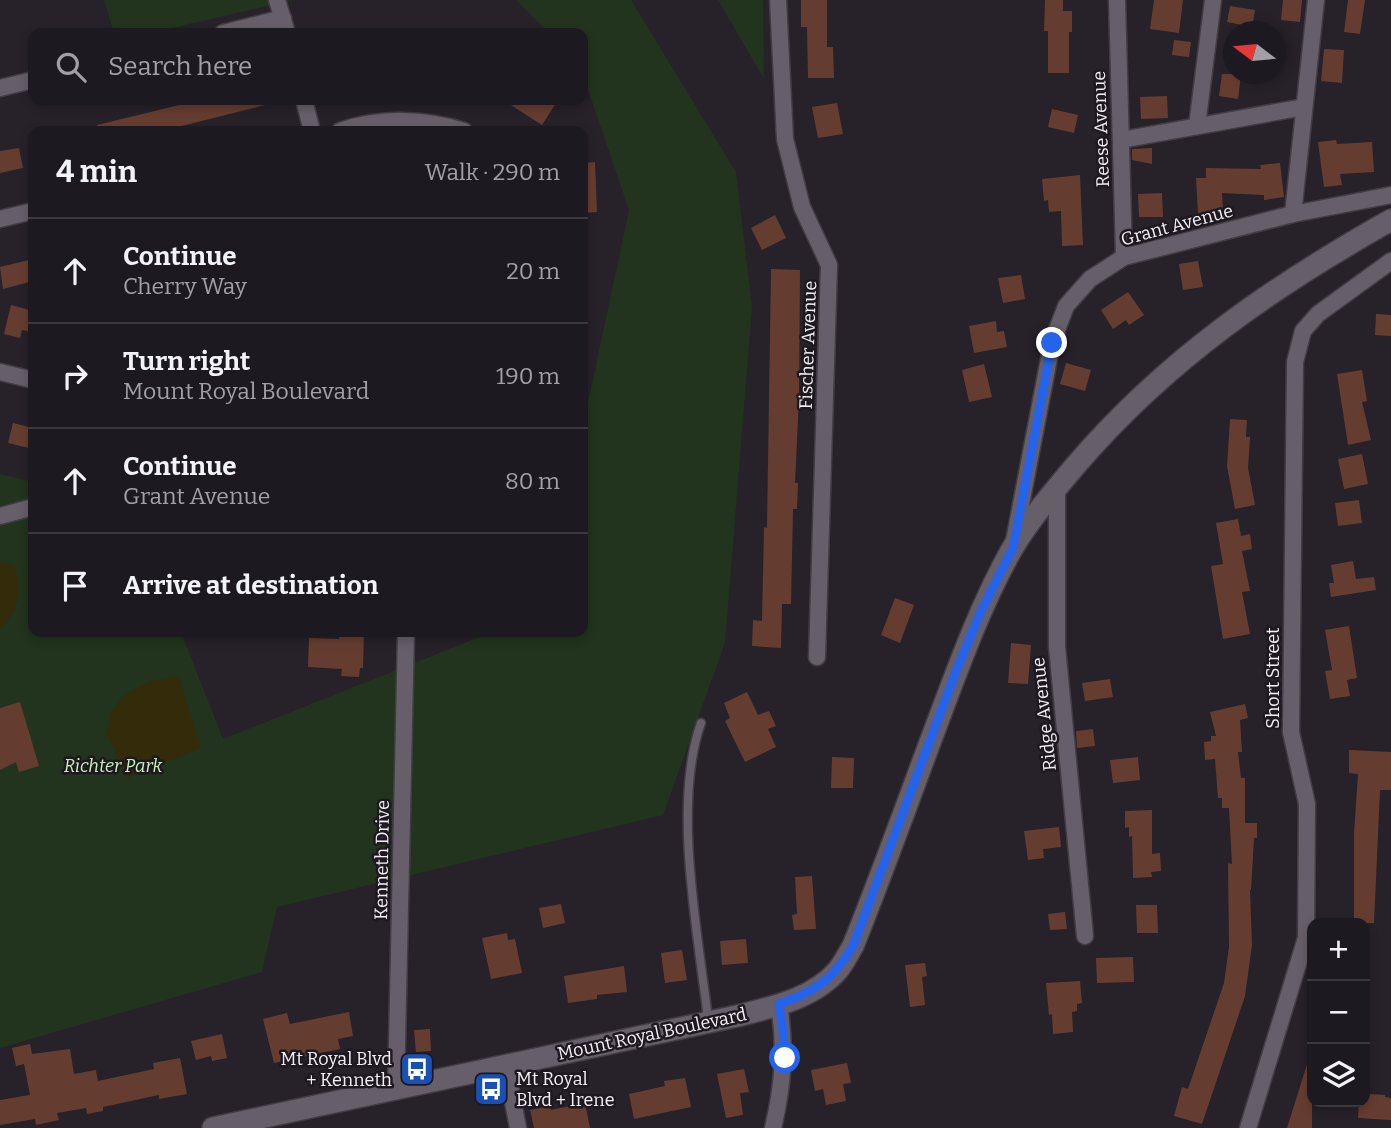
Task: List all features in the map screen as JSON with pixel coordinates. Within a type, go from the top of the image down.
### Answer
[{"type":"main road","name":"Mount Royal Boulevard","points":[[217,1128],[708,1022],[801,997],[823,983],[838,970],[853,946],[981,611],[1013,548],[1057,487],[1127,408],[1201,342],[1271,292],[1391,220]]},
{"type":"street","points":[[267,28],[285,26],[277,0]]},
{"type":"street","name":"Fischer Avenue","points":[[778,0],[786,139],[802,207],[829,265],[817,657]]},
{"type":"street","name":"Reese Avenue","points":[[1117,0],[1124,257]]},
{"type":"street","points":[[1196,126],[1213,0]]},
{"type":"street","points":[[1293,214],[1316,0]]},
{"type":"street","points":[[0,88],[28,81]]},
{"type":"street","points":[[305,105],[311,126]]},
{"type":"street","points":[[1121,140],[1304,107]]},
{"type":"street","points":[[355,126],[405,120],[448,126]]},
{"type":"street","name":"Grant Avenue","points":[[1013,548],[1052,343],[1066,306],[1090,279],[1124,257],[1293,214],[1391,195]]},
{"type":"street","points":[[0,219],[28,212]]},
{"type":"street","name":"Short Street","points":[[1248,1128],[1306,938],[1307,804],[1291,732],[1295,362],[1303,331],[1318,314],[1391,261]]},
{"type":"street","points":[[0,372],[28,379]]},
{"type":"street","name":"Ridge Avenue","points":[[1057,487],[1056,647],[1085,936]]},
{"type":"street","points":[[0,516],[28,508]]},
{"type":"street","name":"Kenneth Drive","points":[[396,1089],[406,637]]},
{"type":"street","points":[[773,1128],[785,1058],[779,1004]]},
{"type":"street","points":[[506,1065],[518,1128]]},
{"type":"lane","points":[[701,723],[691,757],[689,827],[708,1022]]},
{"type":"green space","points":[[104,0],[293,0],[173,28],[112,28]]},
{"type":"green space","name":"Richter Park","points":[[516,0],[631,0],[736,172],[752,307],[725,643],[663,815],[277,907],[262,972],[0,1048],[0,474],[28,481],[28,637],[183,637],[223,739],[479,637],[588,637],[588,403],[629,210],[588,90],[588,28],[544,28]]},
{"type":"green space","points":[[718,0],[763,0],[764,79]]},
{"type":"sand","points":[[0,562],[14,565],[18,599],[12,614],[0,628]]},
{"type":"sand","points":[[178,676],[201,748],[127,778],[106,732],[111,714],[123,696],[150,681]]},
{"type":"building","points":[[801,0],[827,0],[827,47],[833,47],[834,78],[808,78],[807,27],[801,27]]},
{"type":"building","points":[[1045,0],[1063,0],[1063,11],[1072,11],[1069,73],[1048,73],[1048,31],[1044,31]]},
{"type":"building","points":[[1154,0],[1183,0],[1179,33],[1150,29]]},
{"type":"building","points":[[1283,0],[1302,0],[1300,22],[1281,20]]},
{"type":"building","points":[[1348,0],[1365,0],[1360,34],[1344,32]]},
{"type":"building","points":[[1230,6],[1255,10],[1253,21],[1227,21]]},
{"type":"building","points":[[1174,40],[1191,42],[1189,57],[1172,55]]},
{"type":"building","points":[[1324,49],[1344,50],[1342,83],[1321,81]]},
{"type":"building","points":[[1222,74],[1223,84],[1240,84],[1238,99],[1219,96]]},
{"type":"building","points":[[1167,96],[1168,118],[1141,119],[1140,97]]},
{"type":"building","points":[[837,103],[843,134],[818,138],[812,107]]},
{"type":"building","points":[[179,105],[265,105],[182,126],[97,125]]},
{"type":"building","points":[[511,105],[555,105],[542,125]]},
{"type":"building","points":[[1052,109],[1078,115],[1074,133],[1048,127]]},
{"type":"building","points":[[1336,140],[1337,144],[1372,142],[1374,172],[1340,174],[1342,185],[1324,187],[1318,142]]},
{"type":"building","points":[[19,148],[23,168],[0,173],[0,151]]},
{"type":"building","points":[[1152,148],[1152,164],[1132,160],[1132,149]]},
{"type":"building","points":[[595,162],[597,212],[588,213],[588,163]]},
{"type":"building","points":[[1280,163],[1284,197],[1264,200],[1264,195],[1222,193],[1223,212],[1198,213],[1196,178],[1206,178],[1206,168],[1261,169],[1260,165]]},
{"type":"building","points":[[1080,175],[1083,245],[1062,246],[1061,211],[1049,212],[1048,200],[1044,201],[1042,179]]},
{"type":"building","points":[[1162,193],[1163,217],[1139,217],[1138,194]]},
{"type":"building","points":[[775,215],[786,238],[762,250],[751,228]]},
{"type":"building","points":[[28,260],[28,282],[3,289],[0,267]]},
{"type":"building","points":[[1198,261],[1203,287],[1183,290],[1179,264]]},
{"type":"building","points":[[771,269],[800,270],[795,483],[798,483],[797,509],[793,509],[791,604],[782,604],[781,648],[752,646],[753,620],[762,621],[764,527],[767,528]]},
{"type":"building","points":[[1021,275],[1025,299],[1003,303],[998,278]]},
{"type":"building","points":[[1128,292],[1144,315],[1129,325],[1126,320],[1113,329],[1101,310]]},
{"type":"building","points":[[11,305],[28,310],[28,331],[22,330],[20,338],[4,334]]},
{"type":"building","points":[[1376,314],[1391,315],[1391,336],[1375,335]]},
{"type":"building","points":[[996,321],[997,332],[1004,331],[1007,347],[974,353],[969,326]]},
{"type":"building","points":[[1066,363],[1091,370],[1085,391],[1060,384]]},
{"type":"building","points":[[984,364],[992,397],[969,402],[962,370]]},
{"type":"building","points":[[1362,370],[1367,401],[1362,402],[1371,440],[1348,445],[1337,374]]},
{"type":"building","points":[[1230,419],[1247,420],[1246,437],[1250,437],[1248,468],[1255,505],[1235,509],[1227,466]]},
{"type":"building","points":[[13,423],[28,427],[28,448],[8,443]]},
{"type":"building","points":[[1362,454],[1368,484],[1344,489],[1338,459]]},
{"type":"building","points":[[1359,500],[1362,523],[1338,526],[1335,503]]},
{"type":"building","points":[[1238,519],[1241,536],[1250,534],[1252,549],[1242,551],[1250,591],[1242,592],[1250,634],[1223,639],[1211,566],[1223,564],[1216,523]]},
{"type":"building","points":[[1353,561],[1356,579],[1374,577],[1376,590],[1331,597],[1329,583],[1334,583],[1331,565]]},
{"type":"building","points":[[895,598],[914,605],[900,643],[881,635]]},
{"type":"building","points":[[1349,626],[1357,678],[1347,680],[1350,696],[1330,699],[1325,671],[1332,670],[1325,630]]},
{"type":"building","points":[[364,637],[363,668],[360,668],[359,677],[341,676],[342,669],[308,667],[309,638]]},
{"type":"building","points":[[1011,643],[1031,645],[1028,684],[1008,683]]},
{"type":"building","points":[[1110,679],[1113,697],[1085,701],[1082,683]]},
{"type":"building","points":[[747,692],[758,715],[769,711],[776,726],[768,729],[776,747],[745,762],[725,721],[730,718],[724,703]]},
{"type":"building","points":[[20,702],[39,766],[19,772],[16,762],[0,770],[0,708]]},
{"type":"building","points":[[1245,704],[1248,718],[1240,720],[1242,752],[1238,752],[1241,778],[1245,778],[1245,823],[1257,823],[1250,890],[1252,945],[1245,996],[1202,1124],[1174,1116],[1182,1087],[1188,1089],[1224,983],[1229,947],[1228,863],[1232,864],[1229,808],[1222,808],[1222,798],[1218,798],[1215,759],[1205,760],[1204,742],[1211,741],[1211,736],[1216,736],[1210,712]]},
{"type":"building","points":[[1093,729],[1095,746],[1077,748],[1076,731]]},
{"type":"building","points":[[1349,750],[1391,752],[1391,790],[1380,790],[1374,923],[1370,923],[1370,918],[1354,918],[1354,834],[1358,774],[1349,773]]},
{"type":"building","points":[[832,757],[854,758],[853,788],[831,788]]},
{"type":"building","points":[[1138,757],[1140,780],[1113,783],[1110,760]]},
{"type":"building","points":[[1152,810],[1152,854],[1160,853],[1161,871],[1151,872],[1152,877],[1133,878],[1132,836],[1129,837],[1129,827],[1125,828],[1125,811]]},
{"type":"building","points":[[1059,827],[1061,847],[1043,849],[1044,858],[1028,860],[1024,831]]},
{"type":"building","points":[[812,876],[816,929],[794,930],[792,915],[797,914],[795,877]]},
{"type":"building","points":[[561,904],[565,923],[543,928],[539,908]]},
{"type":"building","points":[[1136,905],[1157,905],[1158,933],[1137,933]]},
{"type":"building","points":[[1065,912],[1067,929],[1050,930],[1048,914]]},
{"type":"building","points":[[507,933],[508,940],[515,939],[522,973],[491,979],[482,938]]},
{"type":"building","points":[[746,939],[748,963],[722,965],[720,941]]},
{"type":"building","points":[[682,950],[687,980],[665,983],[661,953]]},
{"type":"building","points":[[1133,957],[1134,982],[1097,983],[1096,958]]},
{"type":"building","points":[[925,963],[927,976],[922,977],[925,1005],[910,1007],[905,965]]},
{"type":"building","points":[[624,966],[627,992],[597,995],[597,999],[568,1003],[564,976]]},
{"type":"building","points":[[1080,981],[1082,1003],[1077,1004],[1077,1011],[1072,1012],[1073,1032],[1053,1034],[1046,983]]},
{"type":"building","points":[[349,1012],[353,1036],[338,1039],[340,1049],[274,1063],[263,1019],[287,1013],[290,1024]]},
{"type":"building","points":[[430,1029],[431,1051],[416,1052],[414,1030]]},
{"type":"building","points":[[222,1034],[227,1058],[212,1061],[211,1056],[196,1060],[191,1041]]},
{"type":"building","points":[[30,1044],[32,1054],[70,1049],[74,1074],[96,1070],[98,1081],[154,1069],[153,1063],[180,1058],[187,1094],[159,1099],[159,1095],[103,1107],[103,1111],[87,1114],[86,1108],[57,1113],[59,1120],[36,1125],[35,1119],[0,1125],[0,1100],[30,1095],[24,1064],[16,1066],[12,1048]]},
{"type":"building","points":[[847,1063],[851,1083],[843,1084],[846,1101],[826,1105],[823,1089],[815,1091],[811,1070]]},
{"type":"building","points":[[1307,1064],[1307,1107],[1312,1107],[1312,1128],[1287,1128]]},
{"type":"building","points":[[744,1069],[749,1092],[740,1093],[743,1115],[726,1118],[717,1074]]},
{"type":"building","points":[[685,1078],[691,1107],[634,1119],[629,1094],[665,1086],[664,1081]]},
{"type":"building","points":[[1370,1094],[1391,1098],[1391,1120],[1358,1118],[1359,1107],[1370,1107]]},
{"type":"building","points":[[585,1103],[590,1128],[534,1128],[530,1110],[551,1106],[551,1110]]},
{"type":"place","name":"Mt Royal Blvd + Kenneth","points":[[417,1069]]},
{"type":"place","name":"Mt Royal Blvd + Irene","points":[[491,1089]]},
{"type":"route","points":[[785,1058],[779,1004],[801,997],[823,983],[838,970],[853,946],[956,671],[981,611],[1013,548],[1052,343]]}]
